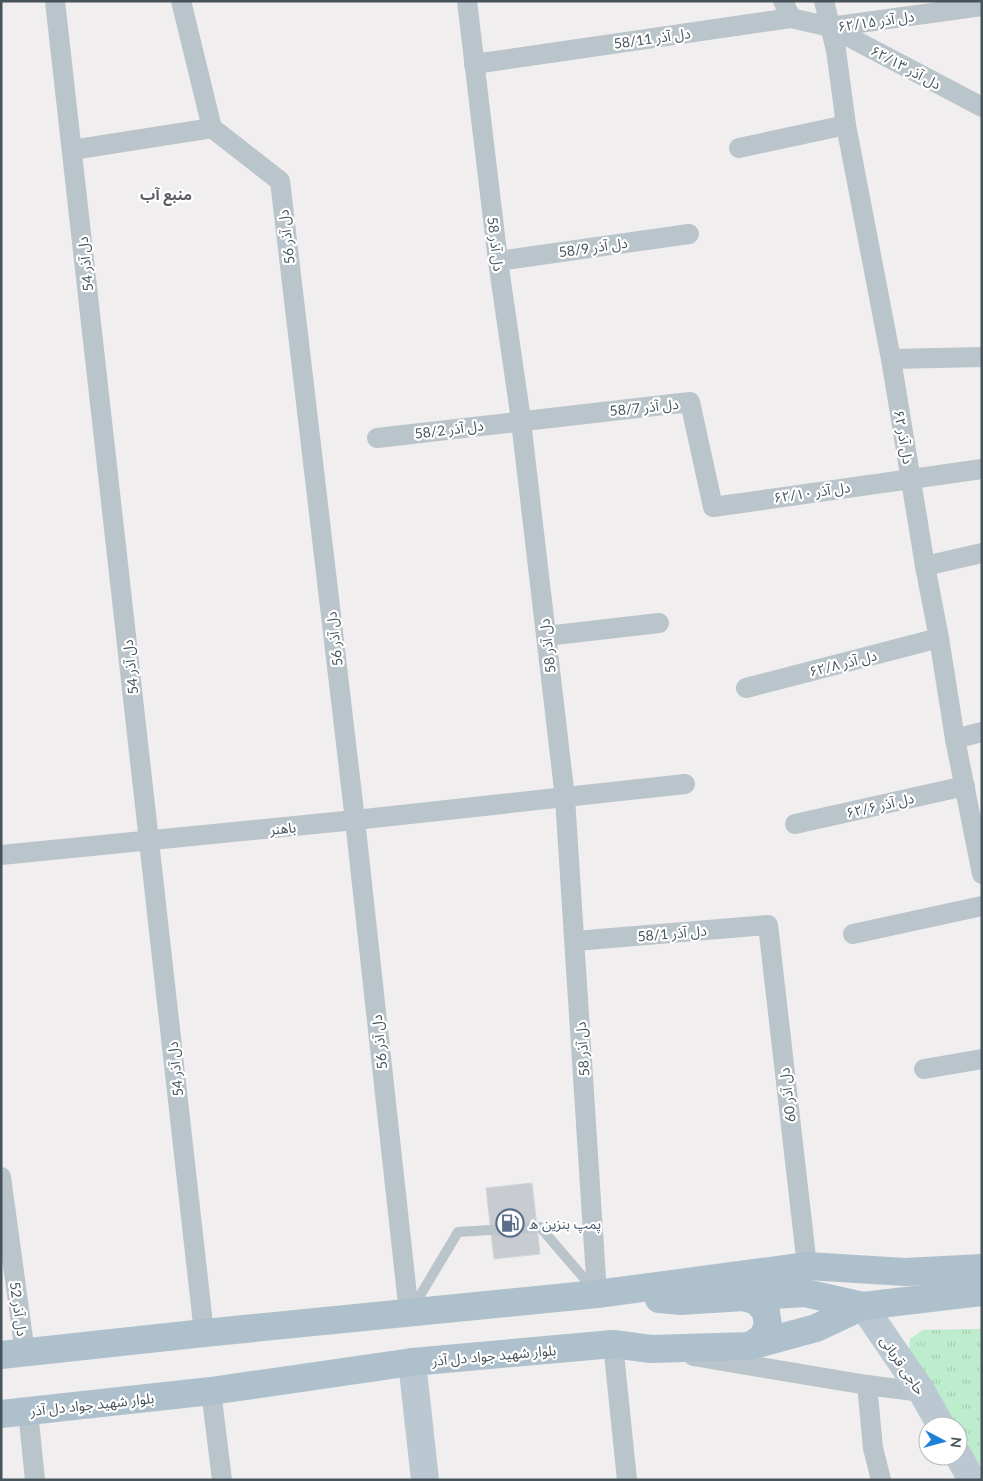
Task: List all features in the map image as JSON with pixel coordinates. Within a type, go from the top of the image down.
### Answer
[{"type":"main road","points":[[13,1354],[204,1332],[597,1294],[807,1266],[905,1272],[982,1268]]},
{"type":"main road","name":"بلوار شهید جواد دل آذر","points":[[1,1414],[211,1391],[412,1362],[612,1344],[652,1349],[750,1346],[816,1328],[863,1306],[982,1292]]},
{"type":"main road","points":[[597,1294],[681,1301],[805,1294],[863,1306]]},
{"type":"main road","points":[[744,1297],[757,1301],[766,1312],[768,1326],[762,1338],[750,1346]]},
{"type":"main road","name":"حاجی قربانی","points":[[863,1306],[922,1392],[935,1416]]},
{"type":"main road","points":[[412,1362],[425,1480]]},
{"type":"main road","points":[[964,1466],[972,1480]]},
{"type":"street","name":"دل آذر 54","points":[[55,1],[204,1332]]},
{"type":"street","points":[[72,150],[212,128],[181,1]]},
{"type":"street","name":"دل آذر 58","points":[[466,1],[498,260],[521,421],[565,798],[597,1294]]},
{"type":"street","name":"دل آذر ۶۲","points":[[824,1],[836,50],[846,126],[891,359],[925,566],[940,638],[955,739],[982,874]]},
{"type":"street","name":"دل آذر ۶۲/۱۵","points":[[830,27],[982,6]]},
{"type":"street","name":"دل آذر 58/11","points":[[474,64],[787,9],[830,27]]},
{"type":"street","name":"دل آذر ۶۲/۱۳","points":[[830,27],[982,107]]},
{"type":"street","points":[[739,148],[846,126]]},
{"type":"street","name":"دل آذر 56","points":[[212,128],[280,181],[355,820],[409,1313]]},
{"type":"street","name":"دل آذر 58/9","points":[[498,260],[689,234]]},
{"type":"street","points":[[891,359],[982,357]]},
{"type":"street","name":"دل آذر 58/7","points":[[521,421],[690,402],[713,507]]},
{"type":"street","name":"دل آذر 58/2","points":[[377,438],[521,421]]},
{"type":"street","name":"دل آذر ۶۲/۱۰","points":[[713,507],[982,469]]},
{"type":"street","points":[[925,566],[982,554]]},
{"type":"street","points":[[546,636],[659,623]]},
{"type":"street","name":"دل آذر ۶۲/۸","points":[[746,688],[940,638]]},
{"type":"street","points":[[955,739],[982,732]]},
{"type":"street","name":"باهنر","points":[[1,855],[355,820],[685,784]]},
{"type":"street","name":"دل آذر ۶۲/۶","points":[[795,824],[965,786]]},
{"type":"street","points":[[853,934],[982,906]]},
{"type":"street","name":"دل آذر 58/1","points":[[575,941],[768,925]]},
{"type":"street","name":"دل آذر 60","points":[[768,925],[807,1266]]},
{"type":"street","points":[[924,1069],[982,1058]]},
{"type":"street","name":"دل آذر 52","points":[[1,1177],[13,1354]]},
{"type":"street","points":[[612,1344],[627,1480]]},
{"type":"street","points":[[652,1349],[867,1385],[922,1392]]},
{"type":"street","points":[[867,1385],[873,1448],[881,1480]]},
{"type":"street","points":[[211,1391],[222,1480]]},
{"type":"street","points":[[28,1411],[35,1480]]},
{"type":"lane","points":[[409,1313],[458,1232],[540,1228],[597,1294]]},
{"type":"green space","points":[[982,1329],[982,1468],[968,1446],[968,1416],[949,1416],[909,1351],[910,1339],[923,1330]]},
{"type":"building","points":[[532,1183],[540,1254],[494,1259],[486,1188]]},
{"type":"place","name":"پمپ بنزین ه","points":[[510,1223]]},
{"type":"district","name":"منبع آب","points":[[166,194]]}]
